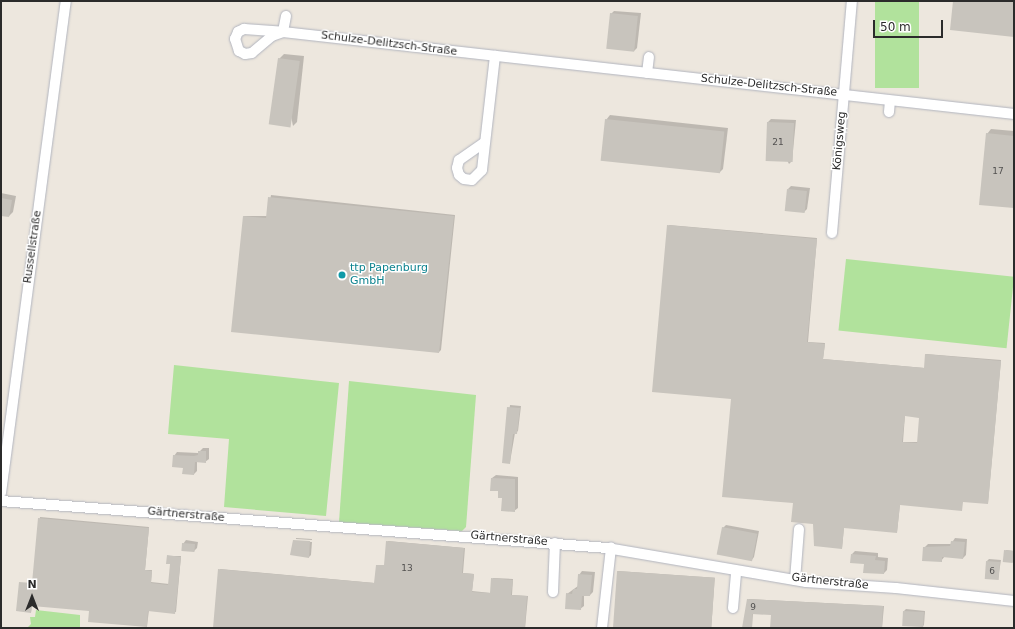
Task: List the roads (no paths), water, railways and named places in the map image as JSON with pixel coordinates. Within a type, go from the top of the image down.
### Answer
[{"type":"street","name":"Russellstraße","points":[[1,492],[66,1]]},
{"type":"street","name":"Königsweg","points":[[832,233],[852,1]]},
{"type":"street","name":"Schulze-Delitzsch-Straße","points":[[286,16],[283,32],[844,94],[890,106],[1014,114]]},
{"type":"street","points":[[485,142],[495,56]]},
{"type":"street","points":[[647,73],[649,57]]},
{"type":"street","name":"Gärtnerstraße","points":[[1,501],[611,548],[736,571],[795,580],[1014,602]]},
{"type":"street","points":[[795,580],[799,529]]},
{"type":"street","points":[[553,592],[555,543]]},
{"type":"street","points":[[602,628],[611,548]]},
{"type":"street","points":[[733,608],[736,571]]},
{"type":"place","name":"ttp Papenburg GmbH","points":[[342,275]]}]
